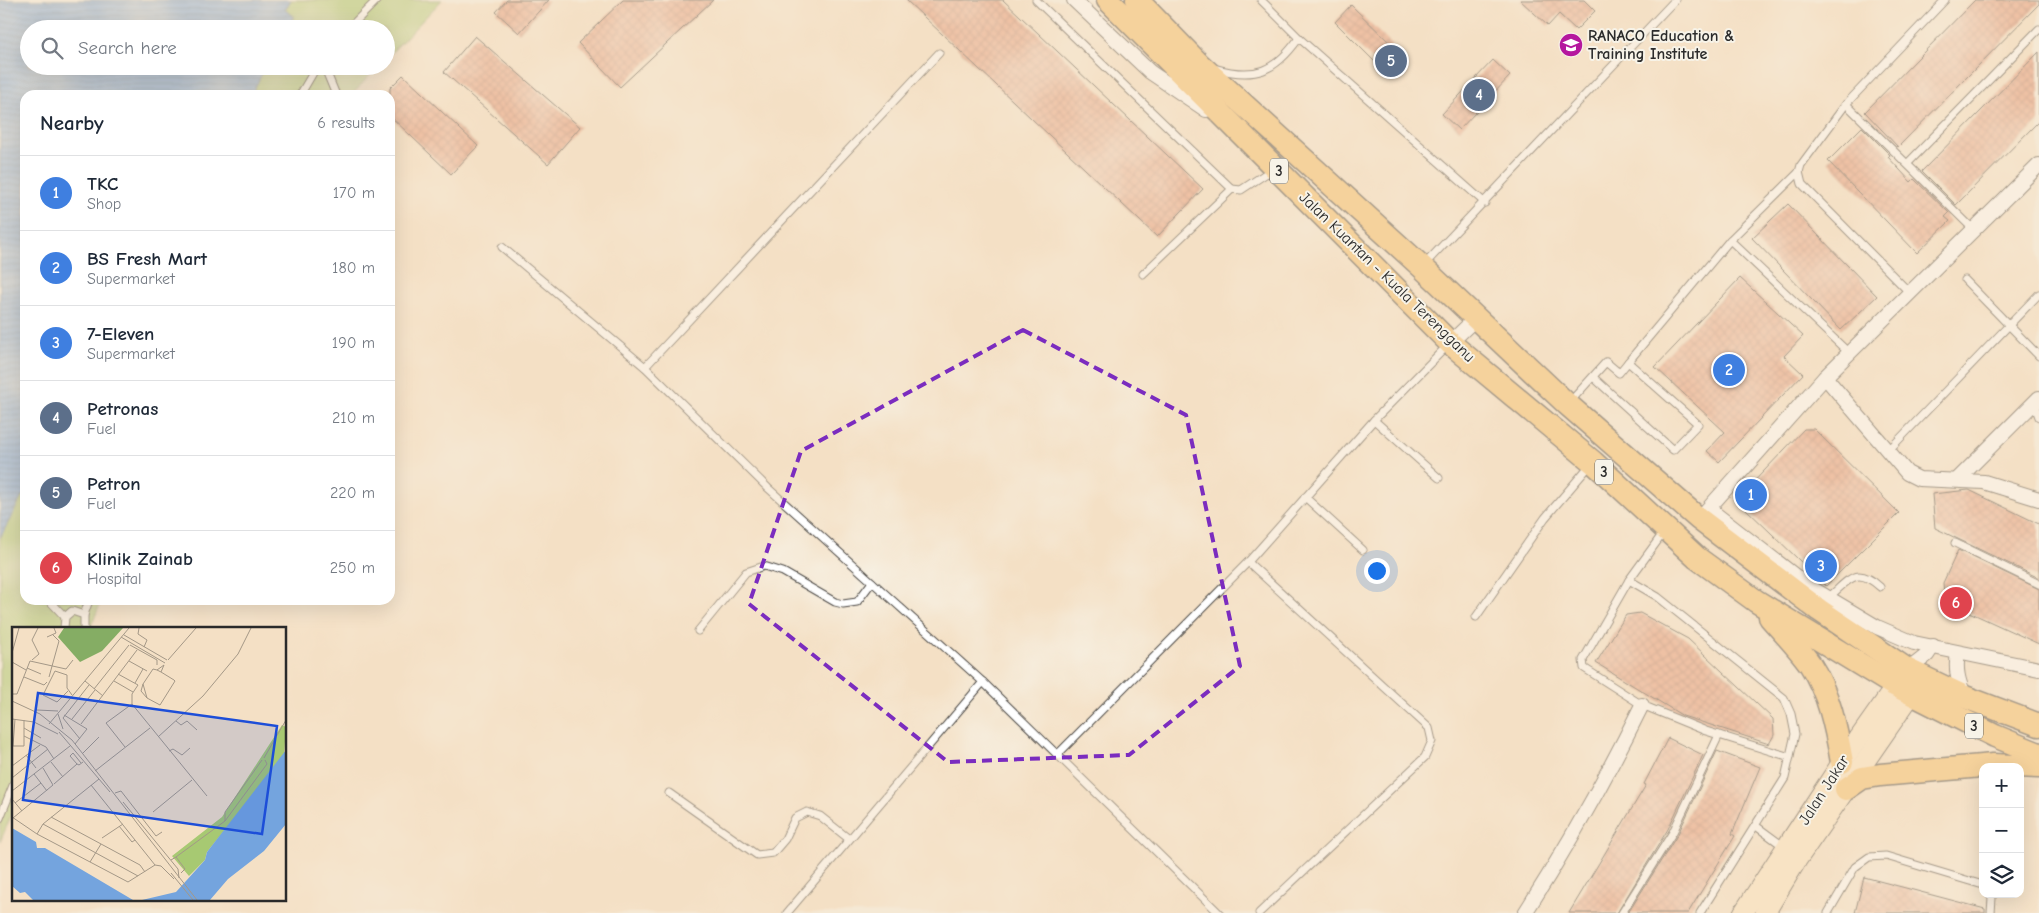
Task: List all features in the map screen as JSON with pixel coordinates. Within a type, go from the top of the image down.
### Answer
[{"type":"highway","name":"Jalan Kuantan - Kuala Terengganu","points":[[1108,0],[1450,343],[1593,462],[1697,558],[1756,601],[1909,682],[1995,736],[2039,754]]},
{"type":"highway","name":"Jalan Kuantan - Kuala Terengganu","points":[[1137,0],[1199,64],[1422,267],[1567,404],[1704,514],[1823,605],[1909,682],[1966,697],[2039,725]]},
{"type":"highway","points":[[1756,601],[1810,664],[1830,709],[1842,762]]},
{"type":"highway","points":[[1846,789],[1862,778],[1880,775],[1993,765],[2039,766]]},
{"type":"main road","name":"Jalan Jakar","points":[[1743,913],[1842,762],[1909,682]]},
{"type":"main road","name":"Jalan Jakar","points":[[1765,913],[1797,860],[1846,789],[1909,682]]},
{"type":"street","points":[[1074,0],[1150,72],[1244,135]]},
{"type":"street","points":[[1704,514],[1825,377],[2039,165]]},
{"type":"street","points":[[1450,343],[1476,318]]},
{"type":"street","points":[[1825,377],[1887,452],[1907,473],[1919,479],[1984,482],[2039,499]]},
{"type":"street","points":[[1957,480],[2037,400]]},
{"type":"street","points":[[1823,605],[1896,636],[1958,653],[2039,669]]},
{"type":"street","points":[[1909,682],[1933,646]]},
{"type":"street","points":[[1958,653],[1956,665],[1957,678],[1966,697]]},
{"type":"street","points":[[1525,913],[1615,760],[1642,705]]},
{"type":"lane","points":[[357,20],[377,0]]},
{"type":"lane","points":[[1036,0],[1232,189],[1240,190],[1276,168]]},
{"type":"lane","points":[[1261,0],[1299,38],[1485,203]]},
{"type":"lane","points":[[1422,267],[1485,203],[1675,0]]},
{"type":"lane","points":[[1567,404],[1607,362],[1619,373],[1730,240],[1799,172],[1802,165],[1846,104],[1945,0]]},
{"type":"lane","points":[[1908,163],[2039,29]]},
{"type":"lane","points":[[1199,64],[1236,74],[1252,73],[1275,66],[1287,56],[1299,38]]},
{"type":"lane","points":[[645,367],[939,53]]},
{"type":"lane","points":[[303,90],[312,75]]},
{"type":"lane","points":[[328,75],[334,90]]},
{"type":"lane","points":[[1846,104],[1973,229]]},
{"type":"lane","points":[[1799,172],[1802,184],[1910,293]]},
{"type":"lane","points":[[1143,274],[1232,189]]},
{"type":"lane","points":[[1730,240],[1849,353]]},
{"type":"lane","points":[[502,246],[645,367],[768,488],[983,682],[1219,913]]},
{"type":"lane","points":[[1965,280],[2039,356]]},
{"type":"lane","points":[[1887,452],[2039,294]]},
{"type":"lane","points":[[1057,755],[1248,562],[1374,420],[1450,343]]},
{"type":"lane","points":[[1593,377],[1673,450],[1697,423],[1628,362]]},
{"type":"lane","points":[[2037,400],[2039,417]]},
{"type":"lane","points":[[1374,420],[1439,478]]},
{"type":"lane","points":[[1476,617],[1545,518],[1593,462]]},
{"type":"lane","points":[[1305,497],[1363,550]]},
{"type":"lane","points":[[1666,530],[1628,580],[1582,664],[1584,668],[1642,705],[1719,735],[1790,757]]},
{"type":"lane","points":[[1955,543],[2039,584]]},
{"type":"lane","points":[[1248,562],[1429,728],[1432,741],[1424,757],[1259,913]]},
{"type":"lane","points":[[698,631],[746,572],[764,566],[783,572],[843,604],[857,602],[872,582]]},
{"type":"lane","points":[[1823,605],[1856,576],[1863,575],[1870,578],[1880,587]]},
{"type":"lane","points":[[1628,580],[1658,596],[1784,698],[1791,714],[1795,734],[1785,778],[1700,913]]},
{"type":"lane","points":[[54,605],[65,617],[64,627]]},
{"type":"lane","points":[[84,627],[84,615],[87,605]]},
{"type":"lane","points":[[65,617],[72,612],[84,615]]},
{"type":"lane","points":[[788,913],[983,682]]},
{"type":"lane","points":[[1622,913],[1673,832],[1719,735]]},
{"type":"lane","points":[[0,818],[12,788]]},
{"type":"lane","points":[[669,793],[757,855],[773,853],[785,839],[795,818],[808,812],[820,816],[849,839]]},
{"type":"lane","points":[[1756,826],[1786,848]]},
{"type":"lane","points":[[1828,913],[1855,867],[1869,857],[1886,856],[1979,884]]},
{"type":"lane","points":[[1991,913],[1992,898]]},
{"type":"highlighted area","points":[[1023,330],[1186,415],[1240,666],[1129,755],[948,762],[749,604],[801,451]]},
{"type":"green space","points":[[291,0],[442,0],[395,49],[395,20],[292,20],[294,16],[285,10]]},
{"type":"green space","points":[[261,75],[370,75],[356,90],[254,90]]},
{"type":"green space","points":[[20,500],[20,605],[100,605],[90,627],[12,627],[12,814],[0,842],[0,538]]},
{"type":"water","points":[[0,0],[291,0],[285,10],[294,16],[292,20],[20,20],[20,75],[261,75],[254,90],[20,90],[20,500],[0,538]]},
{"type":"building","points":[[507,0],[549,0],[519,33],[496,12]]},
{"type":"building","points":[[623,0],[713,0],[620,87],[578,43]]},
{"type":"building","points":[[906,0],[1003,0],[1203,189],[1157,237]]},
{"type":"building","points":[[1520,0],[1584,0],[1595,11],[1576,30],[1559,14],[1548,26]]},
{"type":"building","points":[[1975,0],[2039,0],[2039,4],[1898,147],[1865,112]]},
{"type":"building","points":[[1351,5],[1392,45],[1375,62],[1335,22]]},
{"type":"building","points":[[475,36],[580,127],[548,164],[444,72]]},
{"type":"building","points":[[2039,52],[2039,121],[1956,205],[1922,171]]},
{"type":"building","points":[[1493,60],[1510,76],[1459,130],[1442,114]]},
{"type":"building","points":[[403,75],[478,146],[451,174],[395,121],[395,90],[390,90]]},
{"type":"building","points":[[1862,127],[1890,155],[1888,157],[1911,182],[1914,179],[1949,213],[1945,217],[1950,221],[1917,253],[1828,161]]},
{"type":"building","points":[[1788,204],[1877,296],[1841,330],[1752,238]]},
{"type":"building","points":[[1740,278],[1803,336],[1784,356],[1803,374],[1719,462],[1707,451],[1725,432],[1655,367]]},
{"type":"building","points":[[1804,429],[1814,429],[1899,513],[1826,586],[1745,508],[1744,492]]},
{"type":"building","points":[[1969,490],[2039,524],[2039,578],[1935,528],[1932,494]]},
{"type":"building","points":[[1958,550],[2039,589],[2039,644],[1945,601],[1943,583]]},
{"type":"building","points":[[1640,613],[1688,639],[1773,719],[1774,735],[1769,744],[1683,716],[1596,663],[1626,615]]},
{"type":"building","points":[[1668,738],[1703,755],[1668,829],[1617,913],[1569,913],[1646,785],[1644,784]]},
{"type":"building","points":[[1717,751],[1760,767],[1732,834],[1735,836],[1688,913],[1628,913],[1678,834]]},
{"type":"building","points":[[1864,877],[1985,909],[1985,913],[1855,913]]},
{"type":"place","name":"RANACO Education & Training Institute","points":[[1571,45]]},
{"type":"place","name":"Petron","points":[[1391,61]]},
{"type":"place","name":"Petronas","points":[[1479,95]]},
{"type":"place","name":"BS Fresh Mart","points":[[1729,370]]},
{"type":"place","name":"TKC","points":[[1751,495]]},
{"type":"place","name":"7-Eleven","points":[[1821,566]]},
{"type":"place","name":"Klinik Zainab","points":[[1956,603]]}]
